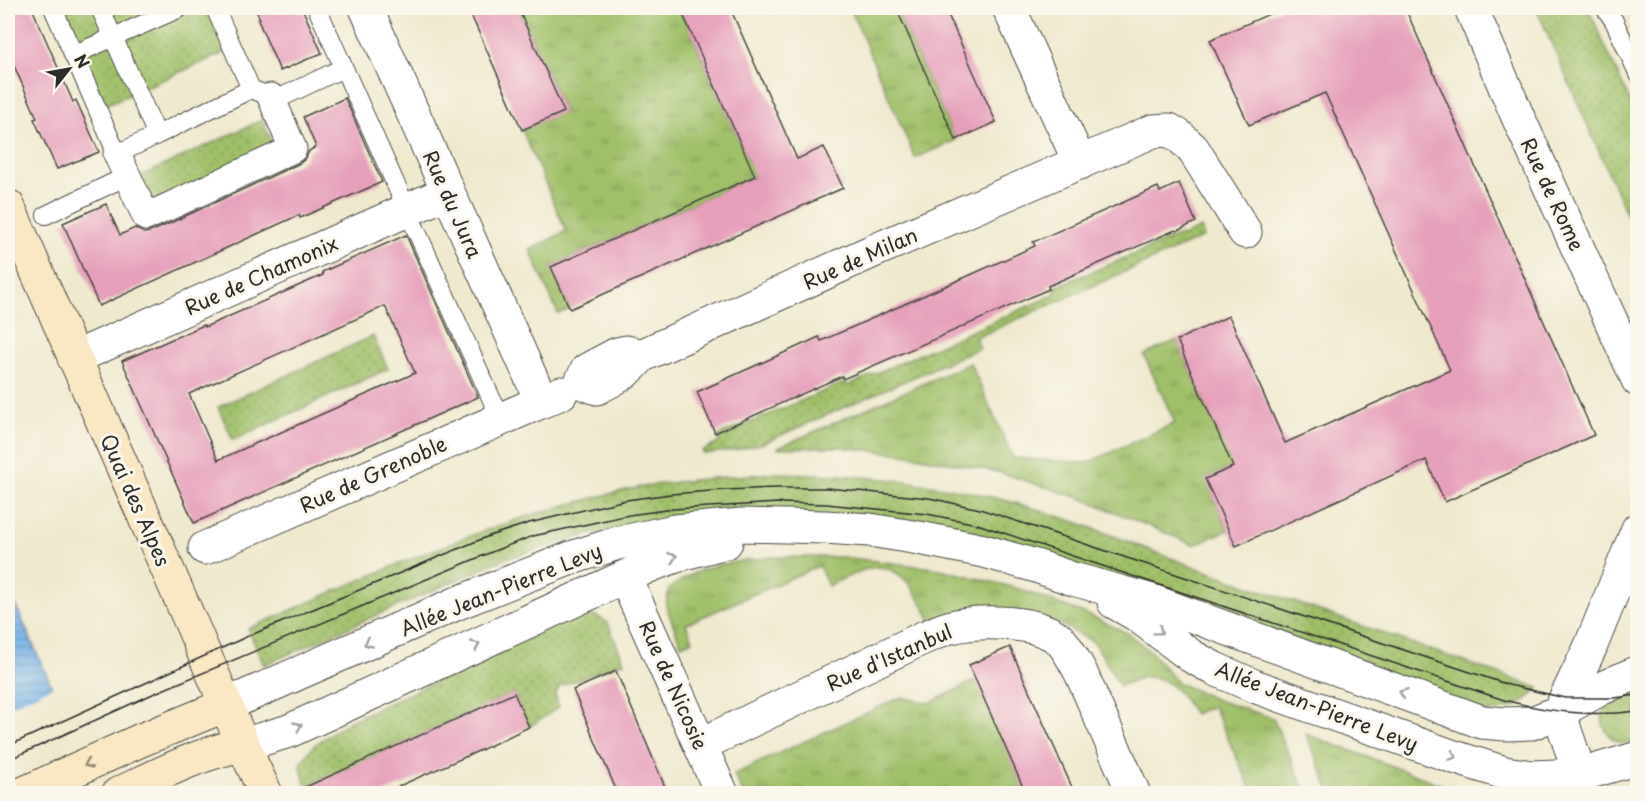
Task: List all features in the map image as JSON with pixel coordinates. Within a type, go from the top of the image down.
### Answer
[{"type":"main road","name":"Quai des Alpes","points":[[8,206],[225,705],[267,794]]},
{"type":"main road","points":[[22,794],[225,705]]},
{"type":"main road","points":[[118,794],[218,751],[243,745]]},
{"type":"street","name":"Rue du Jura","points":[[366,8],[541,400]]},
{"type":"street","points":[[1009,8],[1080,163]]},
{"type":"street","name":"Rue de Rome","points":[[1471,8],[1638,380]]},
{"type":"street","points":[[122,165],[146,218],[293,149],[261,93]]},
{"type":"street","name":"Rue de Milan","points":[[541,400],[581,382],[597,388],[625,372],[641,356],[871,252],[1152,131],[1169,130],[1193,149],[1245,232]]},
{"type":"street","name":"Rue de Chamonix","points":[[74,358],[448,192]]},
{"type":"street","name":"Rue de Grenoble","points":[[205,548],[541,400]]},
{"type":"street","name":"Allée Jean-Pierre Levy","points":[[225,705],[511,581],[572,558],[618,543],[675,531],[742,525],[870,530],[984,551],[1152,601],[1482,722],[1532,723],[1638,672]]},
{"type":"street","name":"Allée Jean-Pierre Levy","points":[[243,745],[289,731],[625,577],[675,557],[760,534],[825,527]]},
{"type":"street","points":[[1584,784],[1559,712],[1590,648],[1638,529]]},
{"type":"street","name":"Rue de Nicosie","points":[[625,577],[722,794]]},
{"type":"street","name":"Allée Jean-Pierre Levy","points":[[1073,579],[1137,615],[1191,656],[1215,669],[1254,686],[1444,753],[1505,772],[1584,784],[1638,758]]},
{"type":"street","name":"Rue d'Istanbul","points":[[700,745],[925,637],[952,627],[1005,622],[1035,628],[1059,639],[1081,673],[1134,794]]},
{"type":"lane","points":[[100,8],[157,135]]},
{"type":"lane","points":[[73,55],[180,8]]},
{"type":"lane","points":[[215,8],[261,93]]},
{"type":"lane","points":[[317,8],[500,418]]},
{"type":"lane","points":[[1605,8],[1614,21],[1638,73]]},
{"type":"lane","points":[[60,10],[73,55],[122,165]]},
{"type":"lane","points":[[46,215],[122,165],[157,135],[261,93],[284,96],[343,68]]},
{"type":"green space","points":[[57,8],[211,8],[230,50],[101,107]]},
{"type":"green space","points":[[518,8],[680,8],[750,165],[766,171],[551,267],[570,309],[558,314],[530,250],[566,231],[522,130],[564,111]]},
{"type":"green space","points":[[850,8],[896,8],[956,140],[915,158]]},
{"type":"green space","points":[[1536,8],[1588,8],[1637,117],[1638,227],[1633,229]]},
{"type":"green space","points":[[262,120],[275,149],[149,206],[136,178]]},
{"type":"green space","points":[[1201,228],[1204,237],[975,338],[980,348],[761,444],[704,454],[702,451],[720,442],[718,436],[843,383],[849,385],[1056,294],[1053,288]]},
{"type":"green space","points":[[373,336],[388,369],[233,440],[218,407]]},
{"type":"green space","points":[[1177,340],[1219,435],[1249,460],[1206,479],[1228,530],[1194,545],[1086,500],[998,472],[910,455],[840,447],[777,448],[970,363],[1013,458],[1087,463],[1175,423],[1144,355]]},
{"type":"green space","points":[[775,473],[862,477],[919,483],[976,493],[1030,507],[1539,688],[1516,706],[1487,713],[1058,559],[645,524],[591,534],[504,559],[264,665],[248,629],[414,557],[542,512],[649,486]]},
{"type":"green space","points":[[771,557],[843,557],[940,569],[1016,588],[1086,614],[1127,633],[1151,652],[1178,683],[1217,700],[1273,718],[1306,793],[1253,793],[1213,706],[1194,714],[1175,689],[1155,678],[1140,678],[1120,686],[1095,643],[1060,624],[930,619],[910,585],[895,572],[886,568],[866,569],[828,586],[819,566],[686,624],[693,640],[681,645],[666,606],[669,589],[693,574],[717,565]]},
{"type":"green space","points":[[583,613],[598,617],[608,623],[624,662],[560,686],[555,695],[559,707],[529,727],[514,693],[306,787],[300,764],[314,745],[348,722]]},
{"type":"green space","points":[[976,680],[1026,793],[743,793],[734,774],[901,697],[930,703]]},
{"type":"green space","points":[[1637,688],[1637,743],[1621,743],[1609,735],[1603,725],[1604,708],[1618,696]]},
{"type":"green space","points":[[1306,734],[1464,793],[1331,793]]},
{"type":"water","points":[[8,588],[99,793],[8,769]]},
{"type":"pier","points":[[54,686],[102,794],[15,794],[8,777],[8,707]]},
{"type":"building","points":[[8,8],[32,8],[73,102],[76,100],[99,152],[57,169],[34,119],[37,118],[8,52]]},
{"type":"building","points":[[255,8],[302,8],[322,53],[280,71]]},
{"type":"building","points":[[468,8],[518,8],[564,112],[522,130]]},
{"type":"building","points":[[680,8],[730,8],[797,159],[824,147],[843,188],[570,309],[551,267],[755,176]]},
{"type":"building","points":[[896,8],[945,8],[996,122],[956,140]]},
{"type":"building","points":[[1283,8],[1405,8],[1594,435],[1445,502],[1426,460],[1236,546],[1205,479],[1233,467],[1177,340],[1229,316],[1285,443],[1450,370],[1325,93],[1249,125],[1210,40]]},
{"type":"building","points":[[345,98],[382,182],[300,218],[299,215],[99,306],[63,223],[106,204],[120,235],[135,228],[144,233],[153,231],[300,163],[309,151],[316,147],[303,117]]},
{"type":"building","points":[[1179,183],[1196,222],[1048,286],[1049,289],[843,379],[842,376],[715,433],[697,392],[819,337],[821,341],[968,276],[1035,246],[1033,242],[1158,187],[1160,192]]},
{"type":"building","points":[[406,235],[478,397],[194,523],[122,361],[323,275],[322,272]],"holes":[[[385,306],[415,373],[218,460],[189,394]]]},
{"type":"building","points":[[1010,647],[1075,794],[1026,794],[969,665]]},
{"type":"building","points":[[616,671],[668,794],[618,794],[573,690]]},
{"type":"building","points":[[514,693],[529,727],[483,749],[381,794],[290,794]]},
{"type":"tram line","points":[[8,746],[246,637],[489,536],[529,523],[626,500],[671,494],[778,488],[827,488],[929,498],[980,509],[1509,685],[1565,698],[1614,698],[1638,695]]},
{"type":"tram line","points":[[8,760],[155,693],[533,536],[629,515],[673,509],[779,503],[826,504],[927,514],[977,524],[1504,700],[1570,712],[1603,714],[1638,711]]}]
